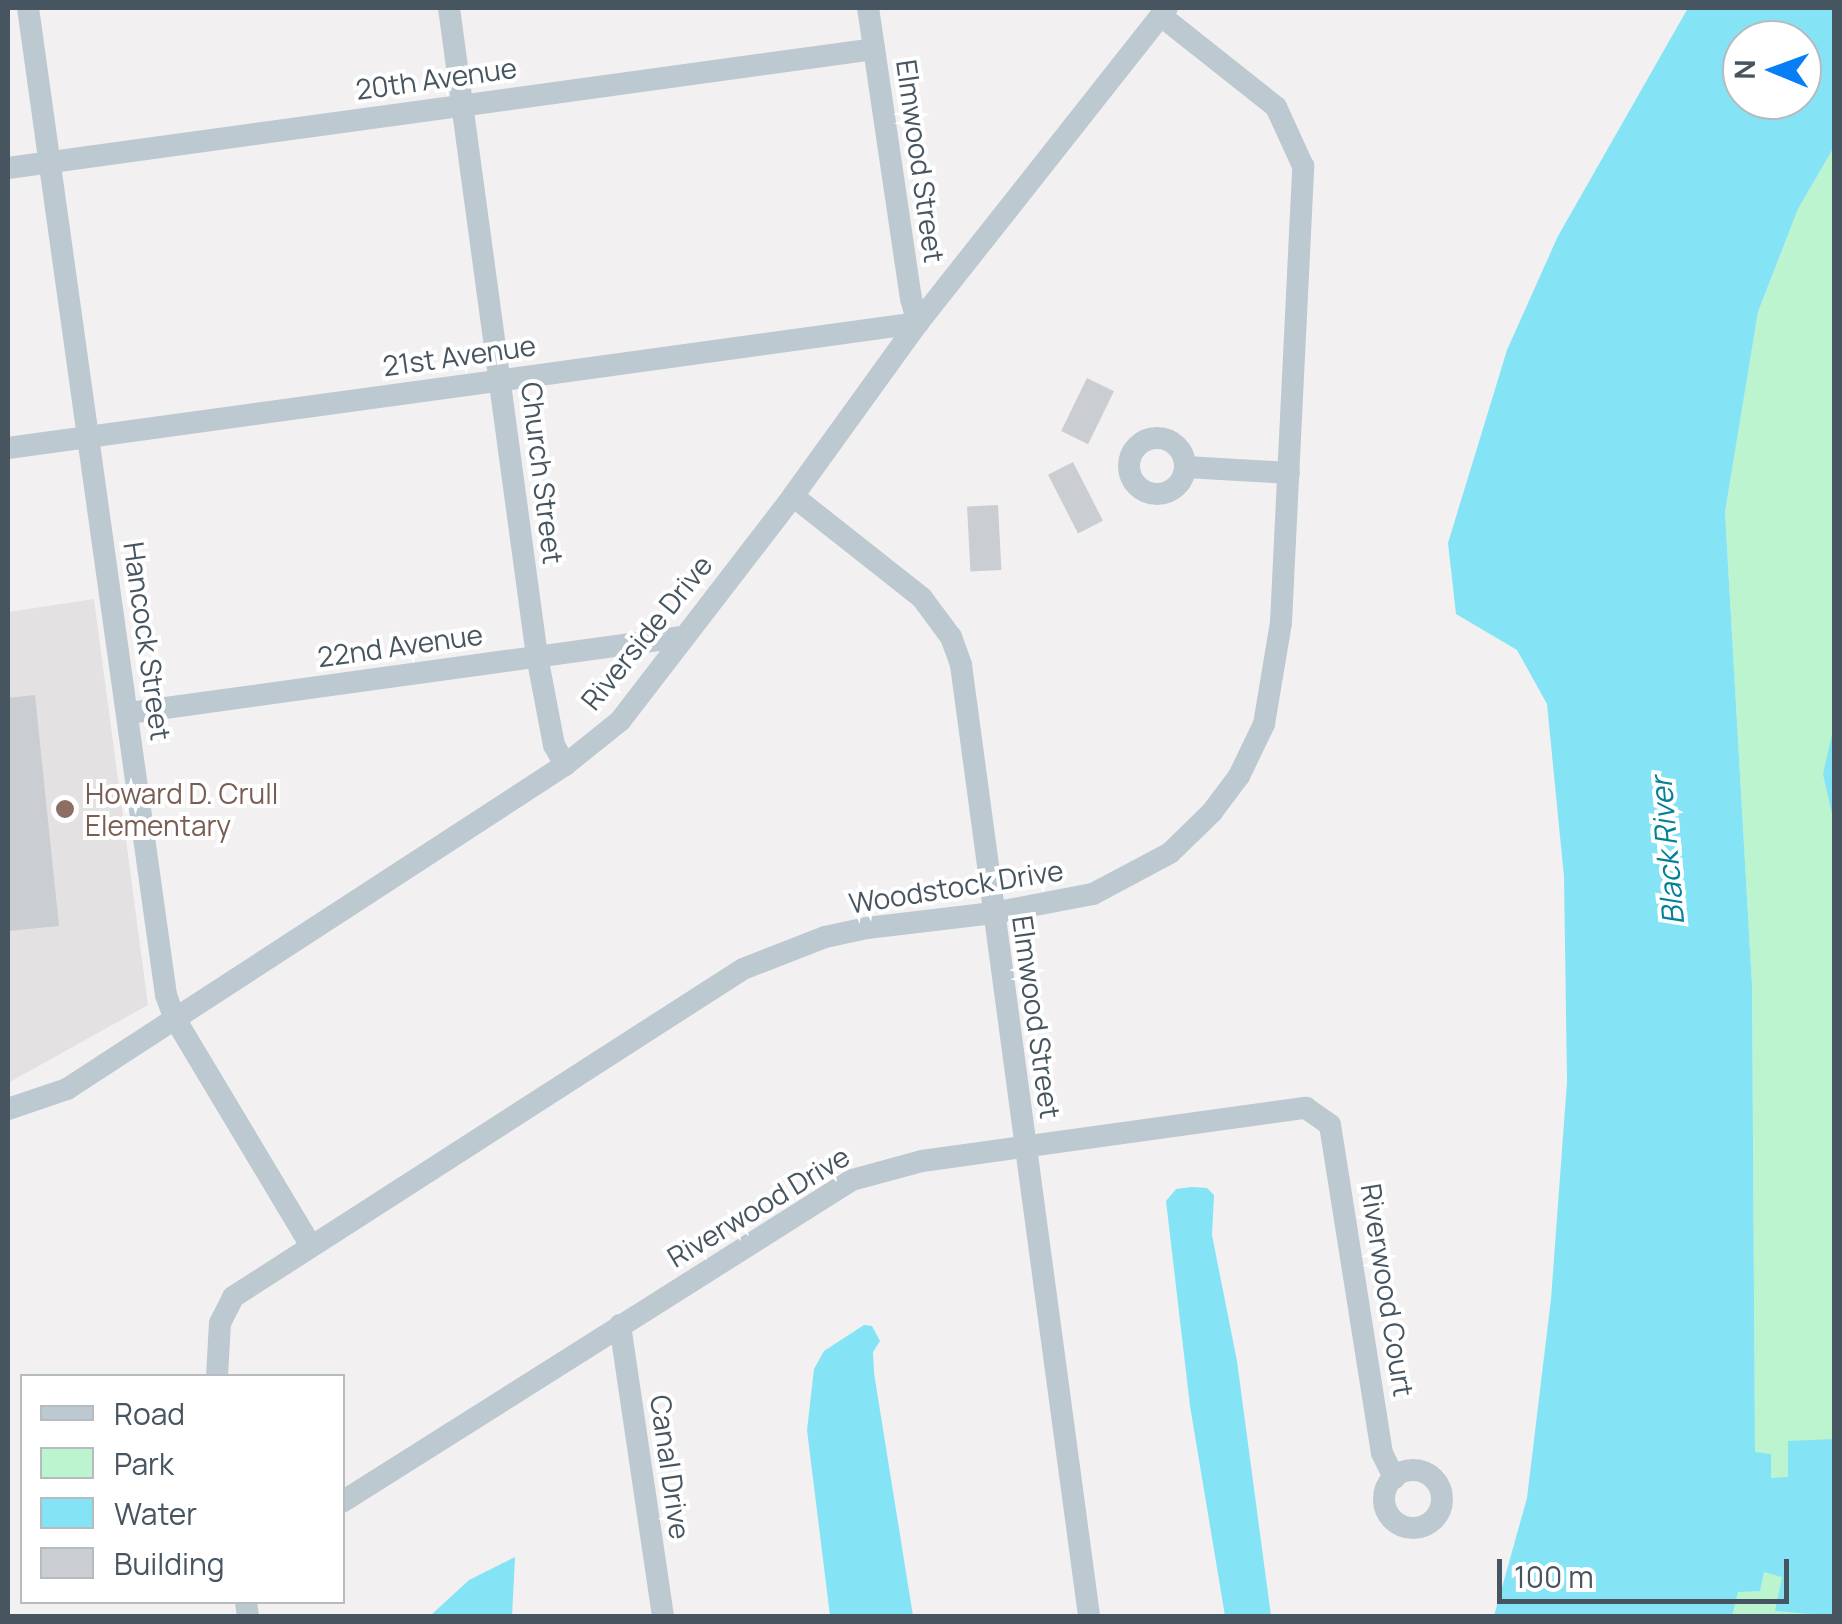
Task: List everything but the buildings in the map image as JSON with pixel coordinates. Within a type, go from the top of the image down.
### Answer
[{"type":"street","name":"Hancock Street","points":[[28,8],[166,995],[174,1017],[312,1246]]},
{"type":"street","name":"Church Street","points":[[449,8],[536,656],[554,745],[564,766]]},
{"type":"street","name":"Elmwood Street","points":[[868,8],[910,299],[918,323]]},
{"type":"street","name":"Riverside Drive","points":[[8,1109],[67,1088],[564,766],[620,721],[918,323],[1164,12]]},
{"type":"street","name":"Woodstock Drive","points":[[217,1374],[220,1323],[233,1297],[756,962],[824,937],[867,928],[992,914],[1093,894],[1146,869],[1192,833],[1239,776],[1264,724],[1274,680],[1304,196],[1300,152],[1276,107],[1164,12]]},
{"type":"street","name":"20th Avenue","points":[[8,168],[874,49]]},
{"type":"street","name":"21st Avenue","points":[[8,448],[918,323]]},
{"type":"street","points":[[1186,467],[1289,472]]},
{"type":"street","name":"Elmwood Street","points":[[792,496],[922,598],[951,638],[969,709],[992,914],[1089,1616]]},
{"type":"street","name":"22nd Avenue","points":[[129,713],[680,637]]},
{"type":"street","name":"Riverwood Drive","points":[[345,1500],[852,1180],[922,1161],[1306,1108],[1320,1114]]},
{"type":"street","name":"Riverwood Court","points":[[1320,1114],[1330,1125],[1337,1153],[1382,1454],[1394,1478]]},
{"type":"street","name":"Canal Drive","points":[[620,1326],[663,1616]]},
{"type":"shaded area","name":"Howard D. Crull Elementary","points":[[94,599],[148,1005],[8,1083],[8,612]]},
{"type":"green space","points":[[1834,147],[1834,1616],[1732,1616],[1747,1536],[1755,1452],[1752,985],[1725,512],[1758,312],[1798,209]]},
{"type":"water","name":"Black River","points":[[1688,8],[1834,8],[1834,147],[1798,209],[1758,312],[1725,512],[1752,985],[1755,1452],[1771,1454],[1771,1478],[1788,1477],[1788,1441],[1834,1439],[1834,1616],[1775,1611],[1782,1577],[1764,1572],[1760,1591],[1738,1592],[1732,1616],[1494,1616],[1527,1498],[1551,1299],[1567,1082],[1564,877],[1547,704],[1517,650],[1456,614],[1448,543],[1507,350],[1558,236]]},
{"type":"water","points":[[1834,726],[1834,823],[1823,774]]},
{"type":"water","points":[[1207,1188],[1214,1195],[1212,1235],[1237,1361],[1271,1616],[1225,1616],[1190,1406],[1166,1201],[1176,1189]]},
{"type":"water","points":[[864,1325],[872,1326],[880,1341],[873,1352],[874,1373],[913,1616],[830,1616],[807,1430],[814,1369],[824,1351]]},
{"type":"water","points":[[515,1557],[512,1616],[430,1616],[469,1580]]},
{"type":"place","name":"Howard D. Crull Elementary","points":[[65,809]]}]
